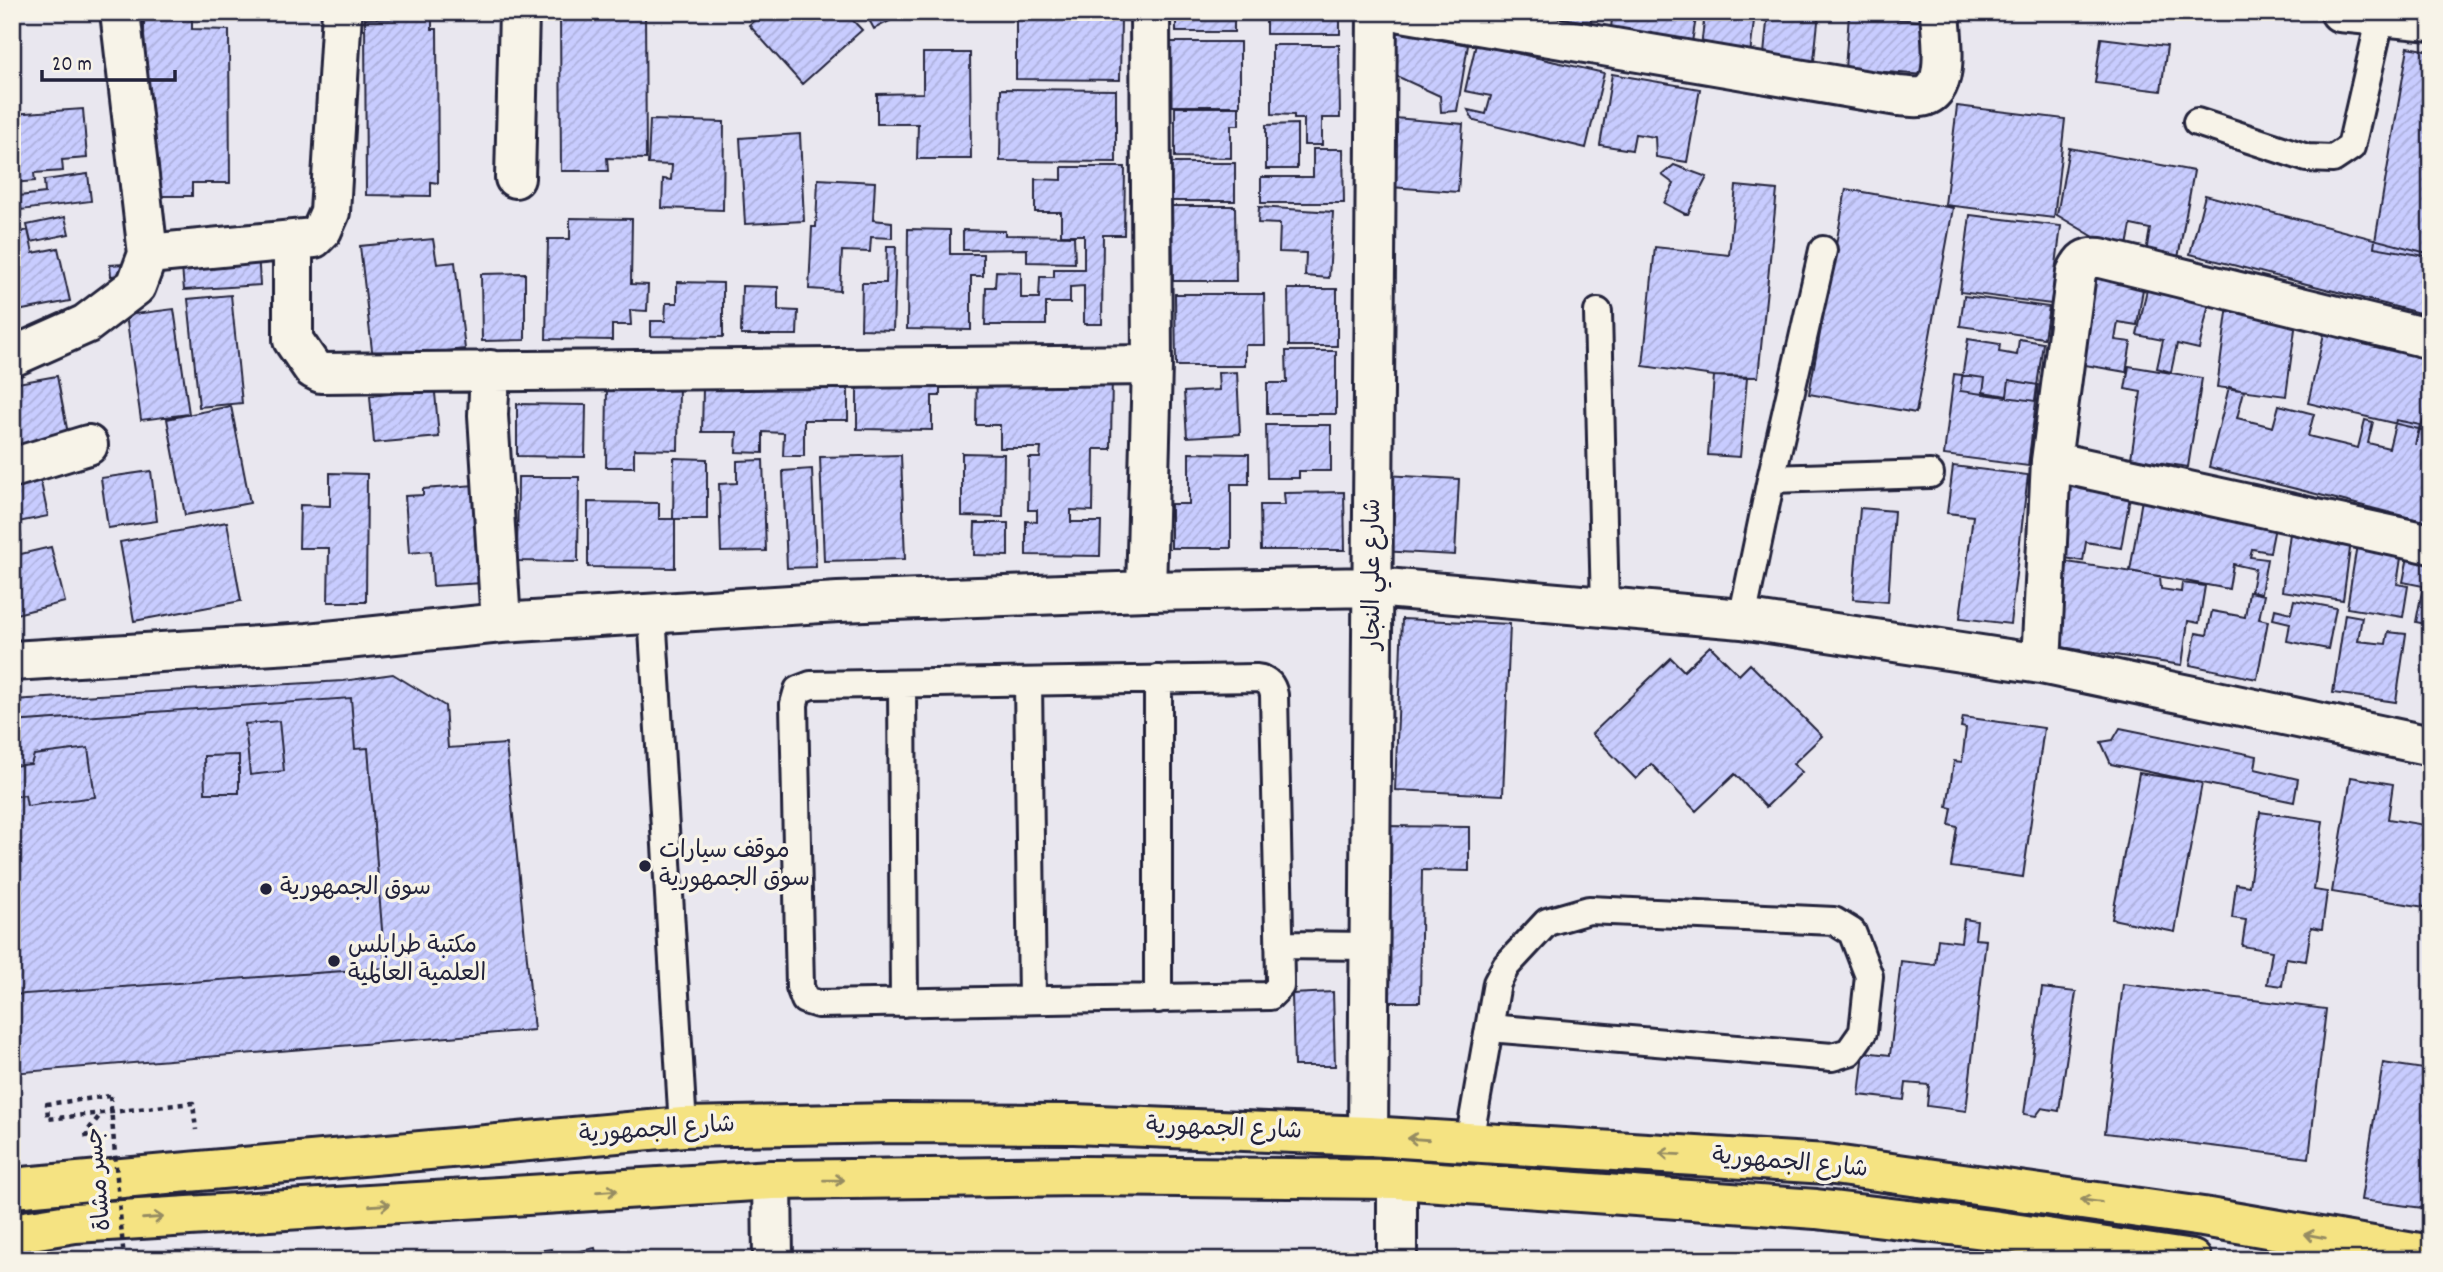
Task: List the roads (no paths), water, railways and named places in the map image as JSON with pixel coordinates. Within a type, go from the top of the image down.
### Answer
[{"type":"main road","name":"شارع الجمهورية","points":[[12,1188],[683,1127],[893,1123],[1074,1124],[1368,1136],[1827,1164],[2203,1217],[2431,1256]]},
{"type":"main road","name":"شارع الجمهورية","points":[[12,1233],[75,1223],[772,1180],[1081,1176],[1397,1180],[1816,1209],[1992,1230],[2192,1260]]},
{"type":"main road","points":[[41,1260],[75,1223]]},
{"type":"street","points":[[12,357],[86,324],[136,286],[148,254],[120,12]]},
{"type":"street","points":[[148,254],[293,241],[314,238],[322,230],[330,212],[342,12]]},
{"type":"street","points":[[515,178],[519,12]]},
{"type":"street","points":[[1146,591],[1152,365],[1150,12]]},
{"type":"street","name":"شارع علي النجار","points":[[1368,1136],[1377,12]]},
{"type":"street","points":[[1402,12],[1898,96],[1922,97],[1936,90],[1942,74],[1940,12]]},
{"type":"street","points":[[2340,12],[2431,21]]},
{"type":"street","points":[[293,241],[293,340],[313,369],[321,373],[1152,365]]},
{"type":"street","points":[[2040,664],[2051,461],[2076,274],[2081,261],[2088,257],[2113,261],[2431,339]]},
{"type":"street","points":[[490,370],[488,415],[501,624]]},
{"type":"street","points":[[12,468],[88,445]]},
{"type":"street","points":[[2051,461],[2431,544]]},
{"type":"street","points":[[12,661],[308,643],[501,624],[838,602],[1146,591],[1374,587],[1742,618],[2040,664],[2431,746]]},
{"type":"street","points":[[772,1180],[773,1260]]},
{"type":"street","points":[[1397,1180],[1397,1260]]},
{"type":"lane","points":[[2197,122],[2307,158],[2333,159],[2351,147],[2381,16]]},
{"type":"lane","points":[[1742,618],[1823,250]]},
{"type":"lane","points":[[1598,312],[1605,608]]},
{"type":"lane","points":[[1771,479],[1930,474]]},
{"type":"lane","points":[[652,614],[683,1127]]},
{"type":"lane","points":[[1263,679],[1273,688],[1280,986],[1270,996],[818,1004],[805,1000],[802,994],[794,704],[799,690],[805,686],[1158,680],[1263,679]]},
{"type":"lane","points":[[1158,680],[1158,999]]},
{"type":"lane","points":[[1028,682],[1032,1000]]},
{"type":"lane","points":[[902,684],[904,1003]]},
{"type":"lane","points":[[1468,1142],[1497,983],[1506,965],[1547,922],[1589,910],[1834,921],[1852,933],[1869,976],[1863,1032],[1849,1052],[1832,1057],[1489,1028]]},
{"type":"lane","points":[[1279,945],[1371,946]]},
{"type":"place","name":"موقف سيارات سوق الجمهورية","points":[[645,866]]},
{"type":"place","name":"سوق الجمهورية","points":[[266,889]]},
{"type":"place","name":"مكتبة طرابلس العلمية العالمية","points":[[334,961]]}]
